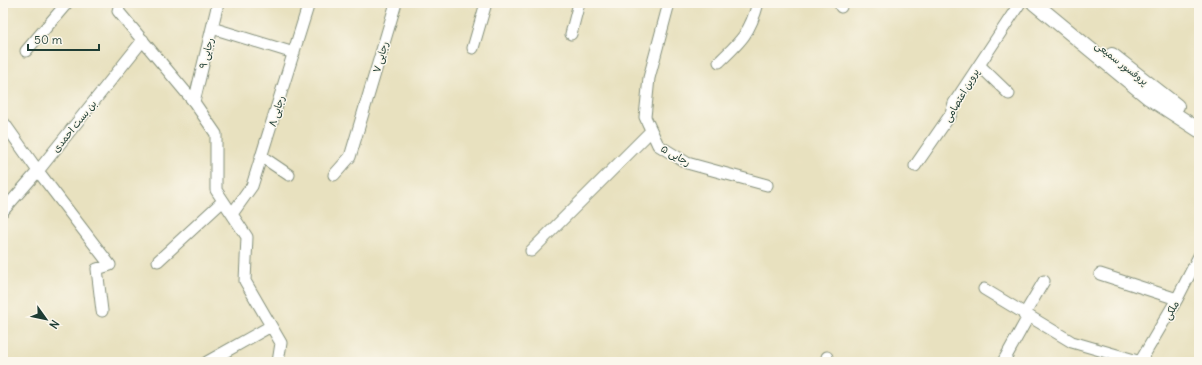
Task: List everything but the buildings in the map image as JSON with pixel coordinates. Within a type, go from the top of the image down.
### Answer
[{"type":"main road","points":[[1034,3],[1148,97],[1199,130]]},
{"type":"main road","name":"پروفسور سمیعی","points":[[1046,3],[1182,110],[1199,121]]},
{"type":"street","points":[[26,51],[67,3]]},
{"type":"street","name":"رجایی ۹","points":[[194,102],[218,3]]},
{"type":"street","name":"رجایی ۸","points":[[232,214],[252,186],[309,3]]},
{"type":"street","name":"رجایی ۷","points":[[334,175],[350,157],[396,3]]},
{"type":"street","points":[[473,48],[486,3]]},
{"type":"street","points":[[570,34],[579,3]]},
{"type":"street","name":"رجایی ۵","points":[[669,3],[649,78],[645,118],[658,145],[687,163],[767,185]]},
{"type":"street","points":[[719,62],[744,37],[754,18],[758,3]]},
{"type":"street","name":"پروین اعتصامی","points":[[915,166],[951,114],[954,103],[1020,3]]},
{"type":"street","points":[[116,6],[194,102],[216,134],[216,190],[247,237],[245,282],[281,343],[278,362]]},
{"type":"street","points":[[212,28],[294,54]]},
{"type":"street","name":"بن بست احمدی","points":[[3,211],[38,171],[143,40]]},
{"type":"street","points":[[979,65],[1008,94]]},
{"type":"street","points":[[4,123],[38,171],[110,265],[97,269],[102,311]]},
{"type":"street","points":[[531,251],[651,131]]},
{"type":"street","points":[[262,156],[289,175]]},
{"type":"street","points":[[158,261],[223,201]]},
{"type":"street","name":"ملکی","points":[[1140,362],[1177,299],[1199,256]]},
{"type":"street","points":[[1100,274],[1177,299]]},
{"type":"street","points":[[1003,362],[1044,281]]},
{"type":"street","points":[[984,290],[1072,342],[1140,362]]},
{"type":"street","points":[[207,362],[271,326]]}]
